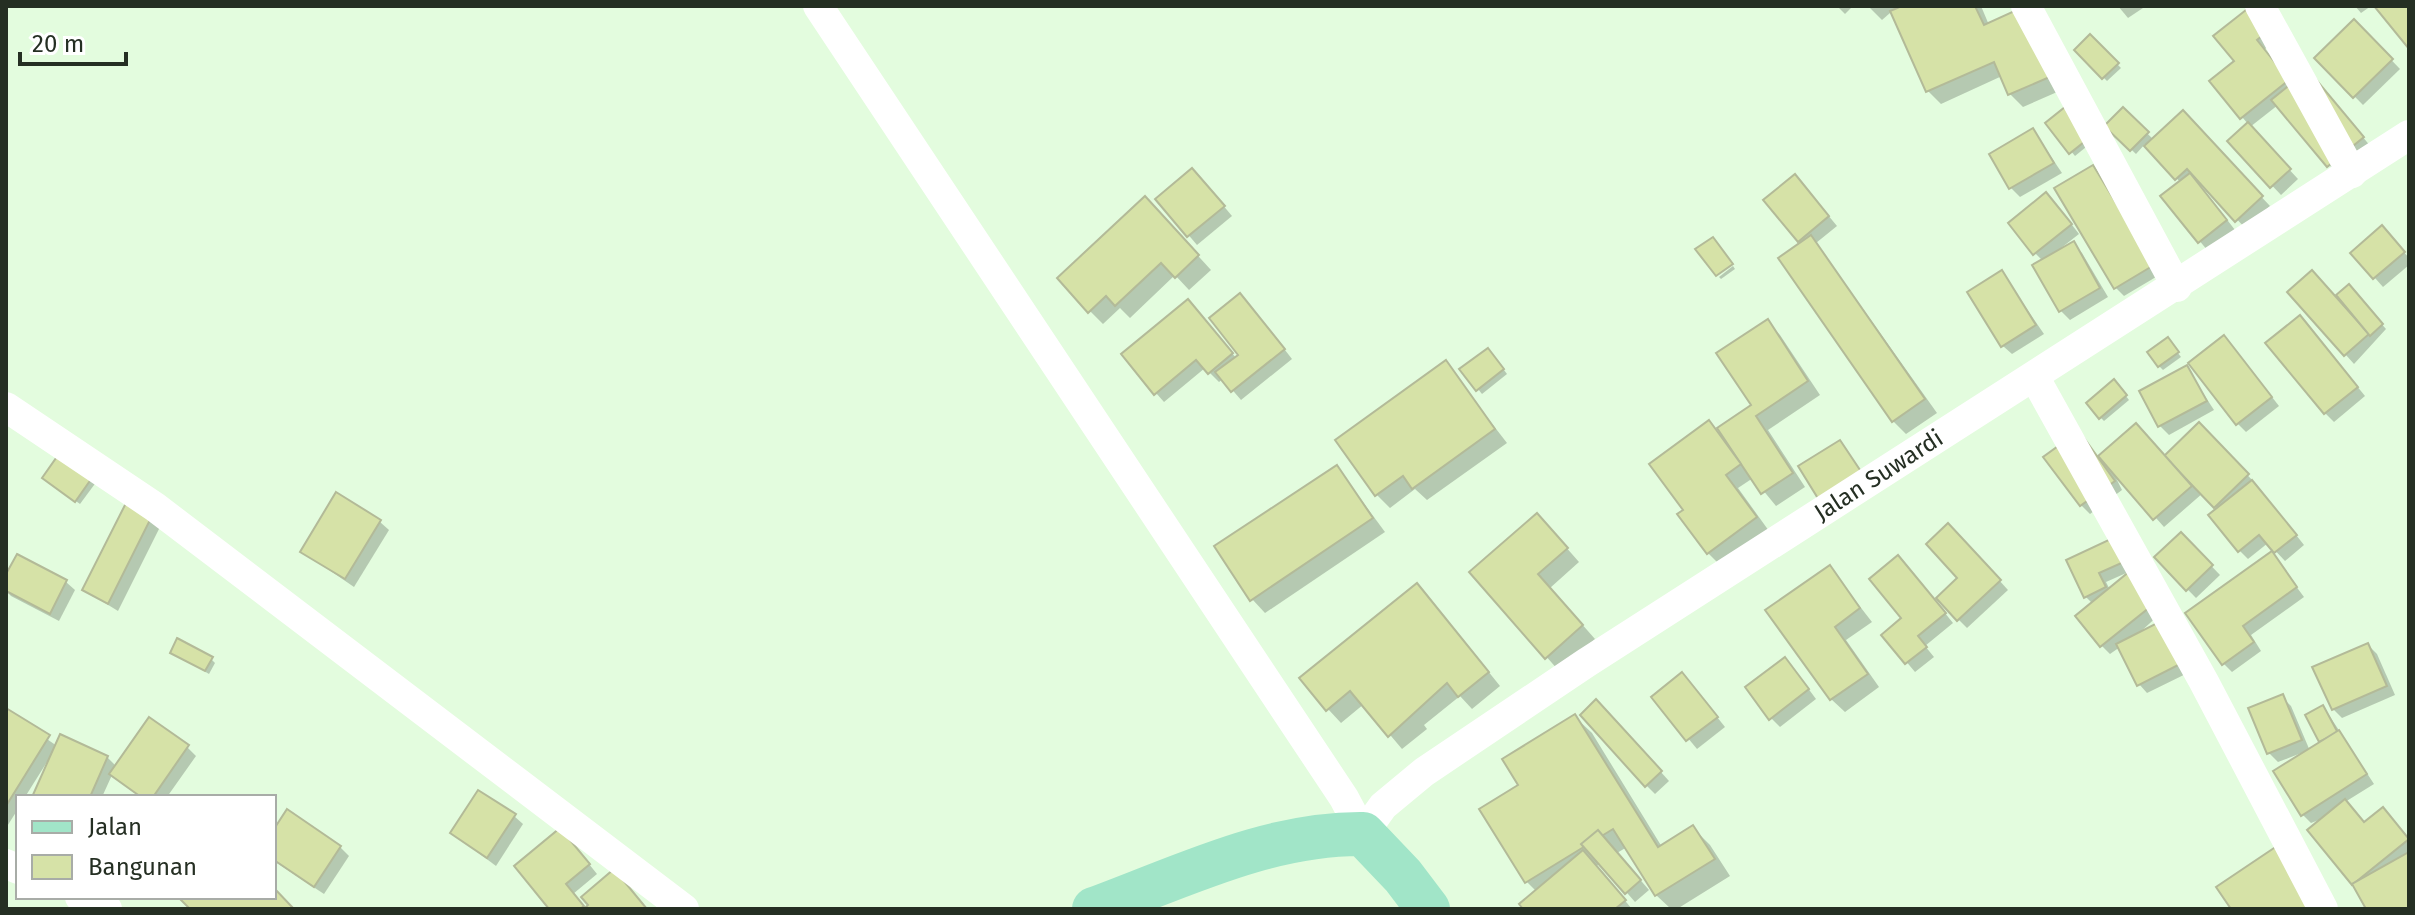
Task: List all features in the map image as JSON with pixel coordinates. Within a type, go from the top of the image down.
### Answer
[{"type":"main road","points":[[1094,909],[1254,849],[1322,833],[1363,834],[1403,876],[1428,909]]},
{"type":"street","points":[[818,6],[1344,798],[1363,834]]},
{"type":"street","points":[[2026,6],[2177,287]]},
{"type":"street","points":[[2260,6],[2352,173]]},
{"type":"street","name":"Jalan Suwardi","points":[[1363,834],[1383,806],[1424,772],[1756,553],[2035,378],[2409,135]]},
{"type":"street","points":[[2035,378],[2204,682],[2323,909]]},
{"type":"street","points":[[6,407],[155,507],[684,909]]},
{"type":"street","points":[[84,899],[107,909]]},
{"type":"building","points":[[1902,6],[1975,6],[1984,25],[2021,8],[2052,76],[2008,95],[1994,62],[1926,92],[1890,11]]},
{"type":"building","points":[[2251,6],[2272,28],[2257,40],[2289,80],[2240,119],[2209,81],[2234,61],[2213,36]]},
{"type":"building","points":[[2374,6],[2409,6],[2409,49]]},
{"type":"building","points":[[2354,19],[2393,59],[2353,98],[2314,58]]},
{"type":"building","points":[[2090,34],[2119,63],[2102,79],[2074,50]]},
{"type":"building","points":[[2308,70],[2364,137],[2327,167],[2271,100]]},
{"type":"building","points":[[2065,107],[2089,138],[2069,154],[2045,123]]},
{"type":"building","points":[[2123,107],[2149,132],[2130,151],[2104,126]]},
{"type":"building","points":[[2183,110],[2263,196],[2235,222],[2187,169],[2175,180],[2144,146]]},
{"type":"building","points":[[2248,122],[2291,169],[2270,188],[2227,141]]},
{"type":"building","points":[[2033,128],[2054,163],[2009,189],[1989,154]]},
{"type":"building","points":[[2093,165],[2154,265],[2114,289],[2054,188]]},
{"type":"building","points":[[1192,168],[1225,206],[1187,237],[1155,199]]},
{"type":"building","points":[[2190,173],[2227,220],[2198,243],[2160,196]]},
{"type":"building","points":[[1795,174],[1829,216],[1798,242],[1763,200]]},
{"type":"building","points":[[2046,192],[2072,224],[2033,255],[2008,223]]},
{"type":"building","points":[[1145,196],[1199,255],[1175,278],[1161,263],[1115,306],[1106,296],[1088,313],[1057,278]]},
{"type":"building","points":[[2382,225],[2405,252],[2373,279],[2350,253]]},
{"type":"building","points":[[1811,235],[1925,399],[1892,422],[1778,258]]},
{"type":"building","points":[[1713,237],[1733,264],[1716,276],[1695,249]]},
{"type":"building","points":[[2074,241],[2100,288],[2059,312],[2032,265]]},
{"type":"building","points":[[2002,270],[2036,325],[2001,347],[1967,292]]},
{"type":"building","points":[[2312,270],[2369,334],[2344,356],[2287,292]]},
{"type":"building","points":[[2349,284],[2383,324],[2370,336],[2336,295]]},
{"type":"building","points":[[1240,293],[1285,349],[1231,392],[1215,372],[1238,355],[1209,318]]},
{"type":"building","points":[[1188,299],[1233,353],[1208,374],[1196,360],[1154,395],[1121,354]]},
{"type":"building","points":[[2300,315],[2358,387],[2324,414],[2265,343]]},
{"type":"building","points":[[1768,319],[1808,381],[1756,416],[1793,473],[1761,494],[1717,428],[1751,405],[1716,353]]},
{"type":"building","points":[[2224,335],[2272,397],[2236,425],[2188,363]]},
{"type":"building","points":[[2168,337],[2179,352],[2158,367],[2147,352]]},
{"type":"building","points":[[1488,348],[1504,369],[1476,391],[1459,369]]},
{"type":"building","points":[[1446,360],[1495,429],[1412,489],[1403,476],[1375,496],[1335,440]]},
{"type":"building","points":[[2187,365],[2207,401],[2158,427],[2139,391]]},
{"type":"building","points":[[2114,379],[2127,395],[2099,419],[2086,403]]},
{"type":"building","points":[[1709,420],[1741,464],[1726,475],[1757,517],[1707,554],[1677,514],[1683,510],[1649,464]]},
{"type":"building","points":[[2199,422],[2249,474],[2214,508],[2164,456]]},
{"type":"building","points":[[2136,423],[2192,486],[2153,520],[2098,456]]},
{"type":"building","points":[[2079,431],[2115,481],[2080,506],[2043,457]]},
{"type":"building","points":[[1840,440],[1862,473],[1819,500],[1798,466]]},
{"type":"building","points":[[61,451],[94,475],[75,502],[42,478]]},
{"type":"building","points":[[1337,465],[1373,518],[1250,601],[1214,546]]},
{"type":"building","points":[[2252,480],[2297,535],[2274,553],[2259,535],[2238,552],[2208,515]]},
{"type":"building","points":[[336,492],[381,520],[345,579],[300,552]]},
{"type":"building","points":[[126,503],[152,516],[108,604],[82,590]]},
{"type":"building","points":[[1537,513],[1568,548],[1538,574],[1583,625],[1545,659],[1469,572]]},
{"type":"building","points":[[1948,523],[2001,580],[1957,621],[1936,598],[1957,578],[1926,544]]},
{"type":"building","points":[[2181,532],[2213,565],[2186,591],[2154,557]]},
{"type":"building","points":[[2115,537],[2126,561],[2099,573],[2106,587],[2084,598],[2066,560]]},
{"type":"building","points":[[2272,551],[2297,587],[2243,626],[2254,642],[2222,665],[2185,613]]},
{"type":"building","points":[[17,554],[67,580],[50,614],[6,591],[6,574]]},
{"type":"building","points":[[1898,555],[1946,613],[1918,636],[1927,647],[1905,664],[1881,635],[1901,618],[1869,579]]},
{"type":"building","points":[[1830,565],[1860,608],[1835,627],[1868,674],[1830,700],[1765,610]]},
{"type":"building","points":[[2130,571],[2155,603],[2100,647],[2075,616]]},
{"type":"building","points":[[1417,583],[1489,672],[1458,697],[1447,683],[1388,737],[1350,691],[1326,711],[1299,678]]},
{"type":"building","points":[[2171,616],[2192,658],[2137,686],[2116,644]]},
{"type":"building","points":[[177,638],[213,657],[205,671],[170,653]]},
{"type":"building","points":[[2368,643],[2387,686],[2332,710],[2312,667]]},
{"type":"building","points":[[1785,657],[1809,689],[1769,720],[1745,687]]},
{"type":"building","points":[[1682,672],[1718,717],[1686,741],[1651,697]]},
{"type":"building","points":[[2283,694],[2302,740],[2267,754],[2248,708]]},
{"type":"building","points":[[1596,699],[1662,771],[1645,787],[1580,715]]},
{"type":"building","points":[[2323,705],[2338,733],[2319,742],[2305,715]]},
{"type":"building","points":[[6,708],[50,735],[6,806]]},
{"type":"building","points":[[1575,714],[1658,847],[1693,825],[1715,859],[1655,896],[1613,829],[1525,883],[1479,809],[1518,785],[1502,759]]},
{"type":"building","points":[[149,717],[189,745],[154,795],[138,795],[109,774]]},
{"type":"building","points":[[2339,730],[2367,774],[2301,816],[2273,771]]},
{"type":"building","points":[[60,734],[108,756],[91,795],[33,795]]},
{"type":"building","points":[[478,790],[516,814],[487,858],[450,833]]},
{"type":"building","points":[[2345,799],[2364,822],[2383,807],[2409,839],[2352,885],[2307,830]]},
{"type":"building","points":[[287,809],[341,846],[314,887],[276,861],[276,826]]},
{"type":"building","points":[[560,828],[590,864],[566,884],[584,906],[580,909],[549,909],[514,866]]},
{"type":"building","points":[[1598,830],[1641,880],[1625,894],[1581,844]]},
{"type":"building","points":[[2283,842],[2308,909],[2231,909],[2216,887]]},
{"type":"building","points":[[1583,850],[1626,900],[1615,909],[1523,909],[1519,904]]},
{"type":"building","points":[[2409,852],[2409,909],[2366,909],[2352,884]]},
{"type":"building","points":[[614,869],[647,909],[584,909],[588,905],[581,897]]},
{"type":"building","points":[[276,890],[294,909],[190,909],[180,899],[276,899]]}]
